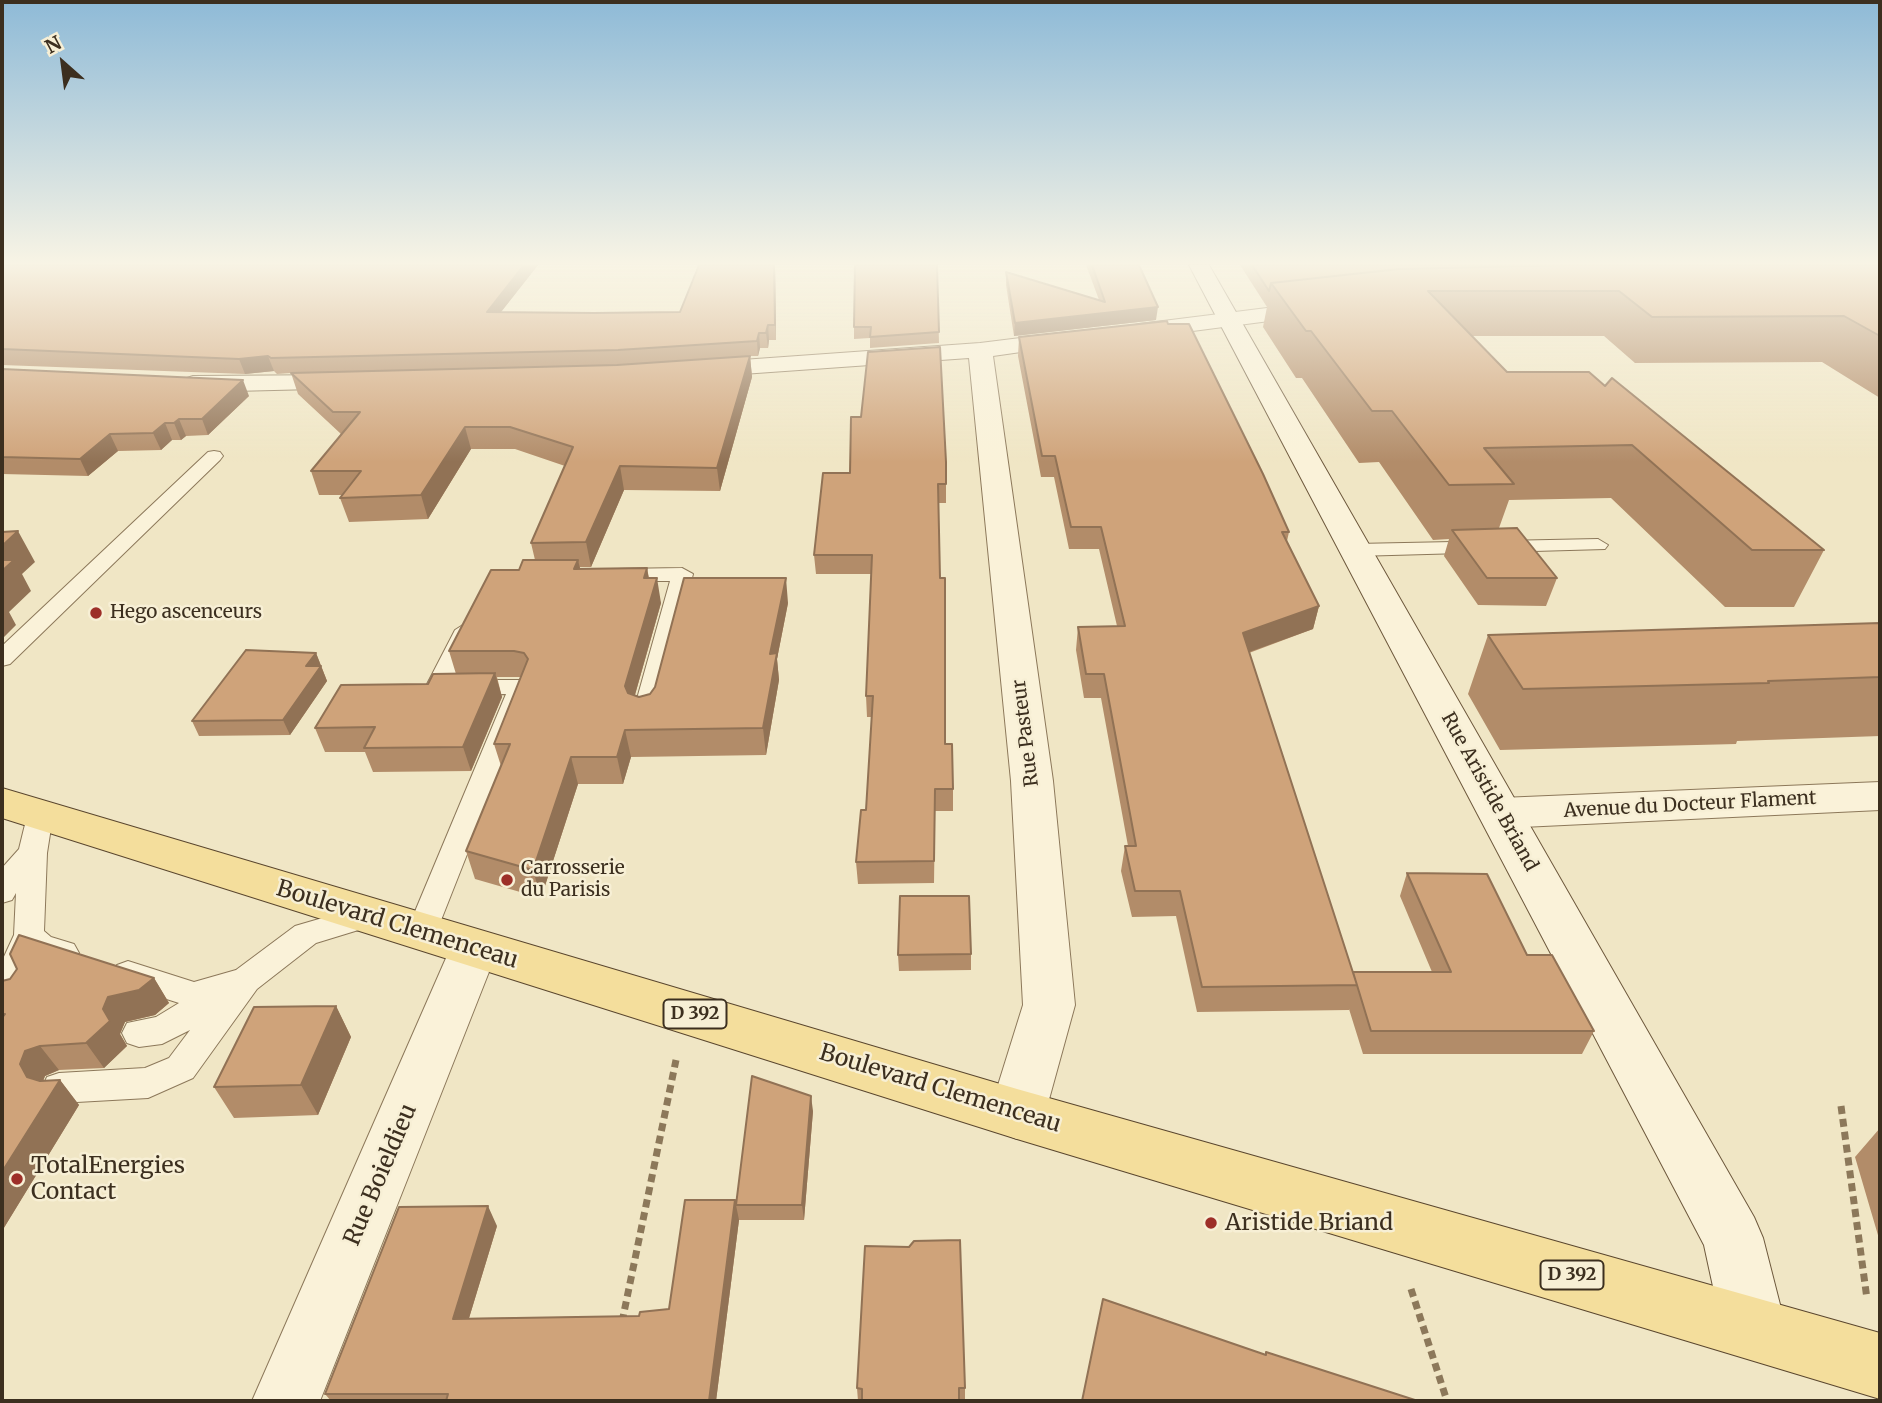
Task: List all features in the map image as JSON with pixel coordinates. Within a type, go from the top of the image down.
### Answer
[{"type":"main road","name":"Boulevard Clemenceau","points":[[24,824],[367,916],[1017,1114],[1878,1366]]},
{"type":"street","points":[[1117,333],[1139,330]]},
{"type":"street","name":"Rue Aristide Briand","points":[[1236,330],[1733,1238],[1754,1328]]},
{"type":"street","points":[[677,372],[980,350],[1090,337]]},
{"type":"street","name":"Rue Pasteur","points":[[980,350],[1032,781],[1049,1005],[1017,1114]]},
{"type":"street","points":[[176,383],[365,382]]},
{"type":"street","name":"Avenue du Docteur Flament","points":[[1501,813],[1880,796]]},
{"type":"street","name":"Rue Boieldieu","points":[[286,1401],[474,949]]},
{"type":"lane","points":[[2,659],[214,456]]},
{"type":"lane","points":[[1356,550],[1598,545]]},
{"type":"lane","points":[[587,576],[682,575],[645,713]]},
{"type":"lane","points":[[421,933],[522,687],[437,688],[474,614]]},
{"type":"lane","points":[[2,892],[15,870],[24,824]]},
{"type":"lane","points":[[16,992],[8,981],[29,935],[24,824]]},
{"type":"lane","points":[[139,1033],[162,1030],[246,980],[306,934],[367,916]]},
{"type":"lane","points":[[29,935],[40,945],[53,950],[194,995],[246,980]]},
{"type":"lane","points":[[59,1088],[148,1083],[181,1068],[246,980]]},
{"type":"path","points":[[620,1334],[686,1011]]},
{"type":"path","points":[[1841,1106],[1878,1366]]},
{"type":"path","points":[[1390,1222],[1447,1401]]},
{"type":"building","points":[[2,330],[767,330],[766,333],[759,333],[757,341],[618,350],[268,356],[239,359],[2,349]]},
{"type":"building","points":[[871,330],[939,330],[939,332],[870,337]]},
{"type":"building","points":[[1079,330],[1192,330],[1263,474],[1289,532],[1282,532],[1319,606],[1243,633],[1357,985],[1202,987],[1180,891],[1135,891],[1125,846],[1136,846],[1104,674],[1086,674],[1078,627],[1125,626],[1101,527],[1071,527],[1055,456],[1042,456],[1019,337]]},
{"type":"building","points":[[1466,330],[1507,372],[1589,372],[1605,386],[1612,378],[1824,550],[1752,550],[1632,445],[1484,448],[1514,484],[1449,485],[1392,411],[1372,411],[1311,331],[1306,331]]},
{"type":"building","points":[[940,347],[946,484],[938,484],[940,578],[945,578],[945,744],[952,744],[953,789],[935,789],[934,861],[856,862],[861,810],[866,810],[873,696],[866,696],[872,555],[814,555],[823,473],[850,473],[851,417],[861,417],[868,352]]},
{"type":"building","points":[[750,356],[717,468],[620,466],[586,542],[531,543],[573,447],[510,427],[465,427],[421,495],[340,498],[361,471],[311,471],[360,412],[333,412],[291,373],[617,365]]},
{"type":"building","points":[[2,369],[243,380],[202,419],[179,419],[174,423],[165,423],[153,433],[110,434],[80,459],[2,457]]},
{"type":"building","points":[[1517,528],[1557,578],[1487,578],[1452,530]]},
{"type":"building","points":[[18,531],[2,546],[2,532]]},
{"type":"building","points":[[2,560],[14,560],[2,571]]},
{"type":"building","points":[[523,560],[578,560],[574,569],[647,568],[644,578],[657,578],[625,686],[628,693],[639,697],[650,694],[655,687],[684,578],[786,578],[770,654],[777,653],[763,728],[625,730],[617,757],[571,757],[533,870],[466,851],[510,744],[494,744],[528,659],[524,653],[514,651],[449,651],[491,570],[519,570]]},
{"type":"building","points":[[1880,623],[1880,677],[1768,681],[1769,683],[1523,689],[1488,635]]},
{"type":"building","points":[[246,650],[316,653],[306,666],[321,666],[283,720],[192,721]]},
{"type":"building","points":[[495,673],[463,747],[364,748],[375,727],[315,728],[341,685],[428,684],[433,674]]},
{"type":"building","points":[[1407,873],[1487,874],[1527,955],[1552,955],[1594,1031],[1371,1031],[1353,972],[1451,972]]},
{"type":"building","points":[[900,896],[969,896],[971,954],[898,955]]},
{"type":"building","points":[[19,935],[154,978],[139,990],[108,997],[103,1009],[110,1021],[86,1043],[40,1046],[25,1051],[20,1064],[27,1077],[40,1081],[60,1080],[2,1172],[2,1018],[5,1014],[2,1015],[2,981],[10,979],[17,969],[10,954]]},
{"type":"building","points":[[336,1006],[301,1085],[214,1087],[254,1007]]},
{"type":"building","points":[[752,1076],[811,1096],[802,1205],[736,1205]]},
{"type":"building","points":[[685,1200],[735,1200],[709,1401],[446,1401],[448,1394],[325,1394],[399,1207],[488,1206],[453,1319],[639,1316],[640,1312],[669,1309]]},
{"type":"building","points":[[960,1240],[965,1388],[959,1388],[959,1401],[862,1401],[862,1389],[857,1388],[865,1246],[909,1247],[914,1241]]},
{"type":"building","points":[[1103,1299],[1266,1355],[1266,1352],[1418,1401],[1082,1401]]},
{"type":"place","name":"Hego ascenceurs","points":[[96,613]]},
{"type":"place","name":"Carrosserie du Parisis","points":[[507,880]]},
{"type":"place","name":"TotalEnergies Contact","points":[[17,1179]]},
{"type":"place","name":"Aristide Briand","points":[[1211,1223]]}]
